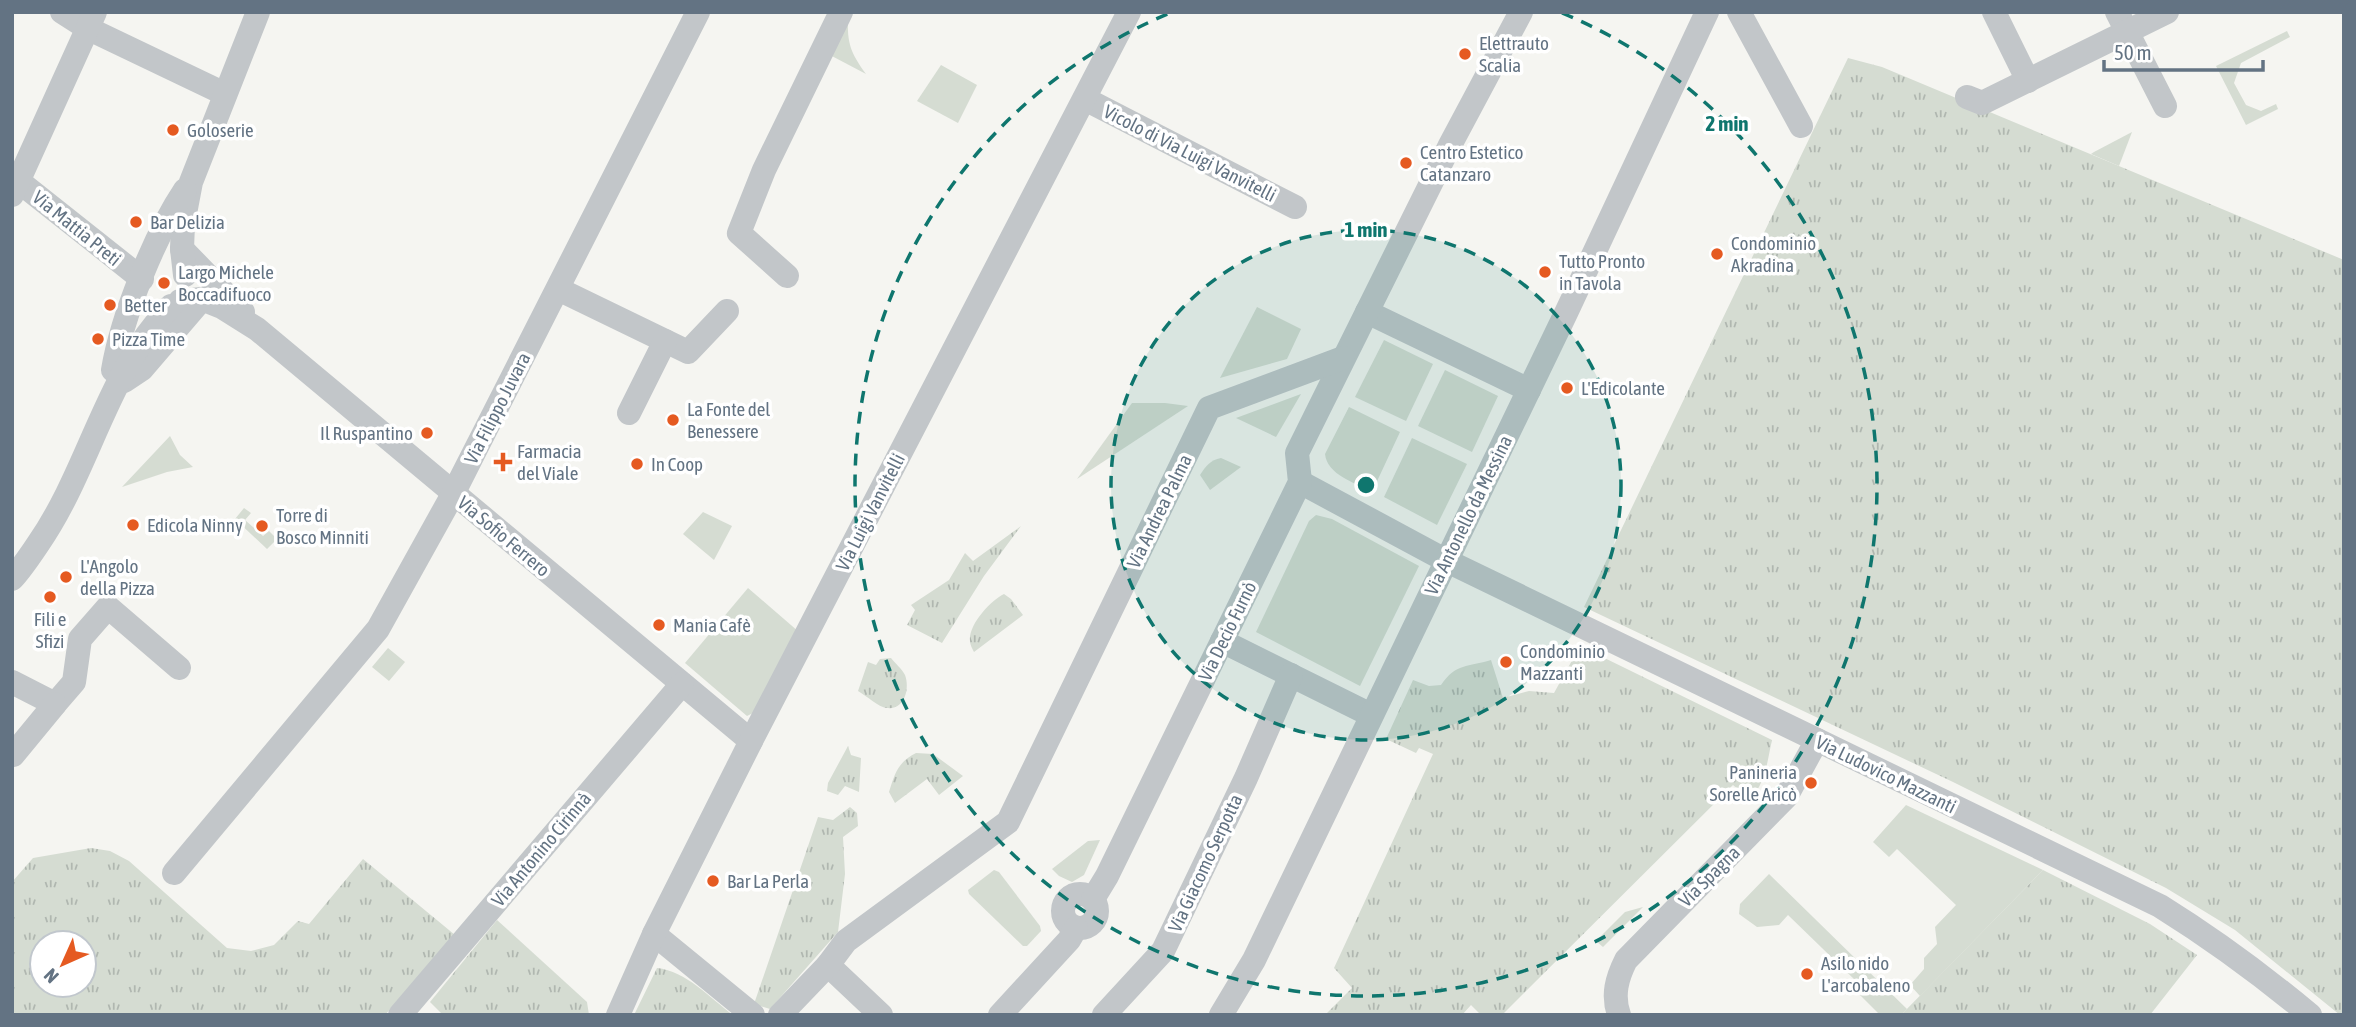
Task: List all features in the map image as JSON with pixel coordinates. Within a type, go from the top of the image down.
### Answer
[{"type":"street","points":[[62,12],[91,20],[225,94]]},
{"type":"street","points":[[112,395],[142,369],[184,302],[186,265],[183,224],[191,182],[258,12]]},
{"type":"street","name":"Via Filippo Juvara","points":[[174,873],[378,629],[453,494],[698,12]]},
{"type":"street","points":[[788,276],[739,233],[764,170],[841,12]]},
{"type":"street","name":"Via Luigi Vanvitelli","points":[[618,1015],[653,934],[751,741],[1129,12]]},
{"type":"street","points":[[1343,358],[1449,147],[1521,12]]},
{"type":"street","name":"Via Antonello da Messina","points":[[1221,1015],[1254,960],[1529,390],[1707,12]]},
{"type":"street","points":[[1739,12],[1801,126]]},
{"type":"street","points":[[1994,12],[2028,80]]},
{"type":"street","points":[[1967,97],[1982,103],[2028,80],[2122,22],[2167,12]]},
{"type":"street","points":[[14,184],[91,20]]},
{"type":"street","points":[[2122,22],[2165,106]]},
{"type":"street","name":"Vicolo di Via Luigi Vanvitelli","points":[[1085,99],[1295,207]]},
{"type":"street","points":[[12,579],[63,505],[112,395],[115,358],[143,277],[167,217],[191,182]]},
{"type":"street","name":"Via Mattia Preti","points":[[14,184],[143,277]]},
{"type":"street","points":[[161,261],[186,265],[234,300],[257,329],[222,307],[184,302],[160,307],[149,302],[143,293],[143,277],[152,264],[161,261]]},
{"type":"street","points":[[558,289],[688,352],[727,310]]},
{"type":"street","points":[[1367,312],[1529,390]]},
{"type":"street","name":"Via Sofio Ferrero","points":[[257,329],[751,741]]},
{"type":"street","points":[[629,413],[665,341]]},
{"type":"street","name":"Via Decio Furnò","points":[[1000,1015],[1069,940],[1076,928],[1084,928],[1095,920],[1097,912],[1093,900],[1300,482],[1297,453],[1343,358]]},
{"type":"street","name":"Via Andrea Palma","points":[[780,1015],[828,965],[846,941],[1008,822],[1209,408],[1343,358]]},
{"type":"street","name":"Via Ludovico Mazzanti","points":[[1300,482],[1446,560],[2160,906],[2207,935],[2310,1015]]},
{"type":"street","points":[[13,755],[74,682],[80,639],[108,607],[179,668]]},
{"type":"street","points":[[1222,641],[1286,685],[1371,715]]},
{"type":"street","points":[[12,682],[55,704]]},
{"type":"street","name":"Via Antonino Cirinnà","points":[[414,1010],[682,684]]},
{"type":"street","name":"Via Giacomo Serpotta","points":[[1104,1015],[1163,951],[1286,685]]},
{"type":"street","name":"Via Spagna","points":[[1619,1015],[1615,993],[1617,978],[1626,960],[1786,797],[1817,740]]},
{"type":"street","points":[[653,934],[753,1015]]},
{"type":"street","points":[[828,965],[881,1015]]},
{"type":"green space","points":[[848,18],[851,48],[866,74],[828,54]]},
{"type":"green space","points":[[2287,31],[2290,37],[2241,63],[2234,83],[2246,105],[2261,111],[2276,104],[2278,109],[2246,125],[2216,66]]},
{"type":"green space","points":[[1848,58],[1882,67],[2344,260],[2344,1015],[2340,1015],[2235,930],[2166,888],[1953,782],[1584,607]]},
{"type":"green space","points":[[941,65],[977,85],[958,123],[917,101]]},
{"type":"green space","points":[[2132,132],[2119,166],[2091,154],[2094,152]]},
{"type":"green space","points":[[1257,307],[1301,329],[1287,359],[1220,378]]},
{"type":"green space","points":[[1384,340],[1433,364],[1406,421],[1355,397]]},
{"type":"green space","points":[[1445,370],[1498,396],[1472,452],[1418,426]]},
{"type":"green space","points":[[1301,394],[1276,437],[1236,418]]},
{"type":"green space","points":[[1132,403],[1188,406],[1077,479]]},
{"type":"green space","points":[[1349,407],[1400,432],[1372,492],[1343,478],[1331,468],[1325,454]]},
{"type":"green space","points":[[170,436],[180,455],[193,467],[167,472],[122,487]]},
{"type":"green space","points":[[1412,438],[1467,464],[1437,525],[1384,497]]},
{"type":"green space","points":[[1221,458],[1241,467],[1210,490],[1200,475],[1209,464]]},
{"type":"green space","points":[[244,508],[251,513],[245,520],[263,536],[269,531],[277,539],[267,549],[235,519]]},
{"type":"green space","points":[[703,512],[732,526],[714,560],[683,534]]},
{"type":"green space","points":[[1316,515],[1332,519],[1419,566],[1360,686],[1256,632],[1309,521]]},
{"type":"green space","points":[[1021,526],[984,576],[942,643],[907,625],[915,610],[911,605],[949,580],[965,553],[973,561]]},
{"type":"green space","points":[[748,588],[799,632],[757,711],[747,716],[685,663]]},
{"type":"green space","points":[[1004,594],[1023,615],[974,652],[970,635],[976,621],[987,607]]},
{"type":"green space","points":[[1580,646],[1772,740],[1765,772],[1755,793],[1749,799],[1733,785],[1502,1015],[1481,1015],[1471,1005],[1462,1015],[1325,1015],[1352,988],[1334,968],[1433,754],[1419,748],[1416,753],[1386,739],[1413,680],[1429,686],[1441,685],[1457,669],[1491,660],[1503,698],[1529,691],[1554,693]]},
{"type":"green space","points":[[388,648],[405,662],[389,681],[372,667]]},
{"type":"green space","points":[[891,658],[905,675],[907,686],[902,702],[893,708],[887,708],[876,704],[858,691],[868,662],[876,665],[880,659]]},
{"type":"green space","points":[[848,746],[851,755],[861,758],[859,792],[845,786],[838,795],[827,791],[828,783]]},
{"type":"green space","points":[[916,753],[933,754],[963,776],[939,795],[927,779],[895,803],[889,792],[895,774],[905,760]]},
{"type":"green space","points":[[1906,805],[2043,870],[1920,996],[1910,985],[1924,969],[1924,958],[1937,944],[1935,927],[1956,905],[1897,849],[1889,857],[1873,842]]},
{"type":"green space","points":[[850,807],[857,813],[858,826],[843,837],[845,874],[838,932],[770,1009],[754,1004],[818,817],[833,820]]},
{"type":"green space","points":[[1100,840],[1084,875],[1072,882],[1052,869],[1088,841]]},
{"type":"green space","points":[[91,848],[110,851],[129,861],[227,948],[251,951],[274,945],[298,921],[309,924],[363,859],[455,935],[385,1015],[12,1015],[12,882],[33,858]]},
{"type":"green space","points":[[994,870],[999,872],[1040,926],[1041,931],[1027,946],[1023,946],[969,894],[968,890]]},
{"type":"green space","points":[[2043,870],[2150,924],[2197,955],[2150,1015],[1901,1015]]},
{"type":"green space","points":[[1769,874],[1907,1009],[1901,1015],[1880,1015],[1851,986],[1856,981],[1788,915],[1779,925],[1757,927],[1739,914],[1740,904]]},
{"type":"green space","points":[[1643,907],[1603,947],[1596,941],[1625,912]]},
{"type":"green space","points":[[497,920],[587,1002],[589,1015],[443,1015],[430,1002]]},
{"type":"green space","points":[[657,968],[668,970],[688,980],[733,1015],[634,1015]]},
{"type":"place","name":"Elettrauto Scalia","points":[[1465,54]]},
{"type":"place","name":"Goloserie","points":[[173,130]]},
{"type":"place","name":"Centro Estetico Catanzaro","points":[[1406,163]]},
{"type":"place","name":"Bar Delizia","points":[[136,222]]},
{"type":"place","name":"Condominio Akradina","points":[[1717,254]]},
{"type":"place","name":"Tutto Pronto in Tavola","points":[[1545,272]]},
{"type":"place","name":"Largo Michele Boccadifuoco","points":[[164,283]]},
{"type":"place","name":"Better","points":[[110,305]]},
{"type":"place","name":"Pizza Time","points":[[98,339]]},
{"type":"place","name":"L'Edicolante","points":[[1567,388]]},
{"type":"place","name":"La Fonte del Benessere","points":[[673,420]]},
{"type":"place","name":"Il Ruspantino","points":[[427,433]]},
{"type":"place","name":"Farmacia del Viale","points":[[503,462]]},
{"type":"place","name":"In Coop","points":[[637,464]]},
{"type":"place","name":"Edicola Ninny","points":[[133,525]]},
{"type":"place","name":"Torre di Bosco Minniti","points":[[262,526]]},
{"type":"place","name":"L'Angolo della Pizza","points":[[66,577]]},
{"type":"place","name":"Fili e Sfizi","points":[[50,597]]},
{"type":"place","name":"Mania Cafè","points":[[659,625]]},
{"type":"place","name":"Condominio Mazzanti","points":[[1506,662]]},
{"type":"place","name":"Panineria Sorelle Aricò","points":[[1811,783]]},
{"type":"place","name":"Bar La Perla","points":[[713,881]]},
{"type":"place","name":"Asilo nido L'arcobaleno","points":[[1807,974]]}]
